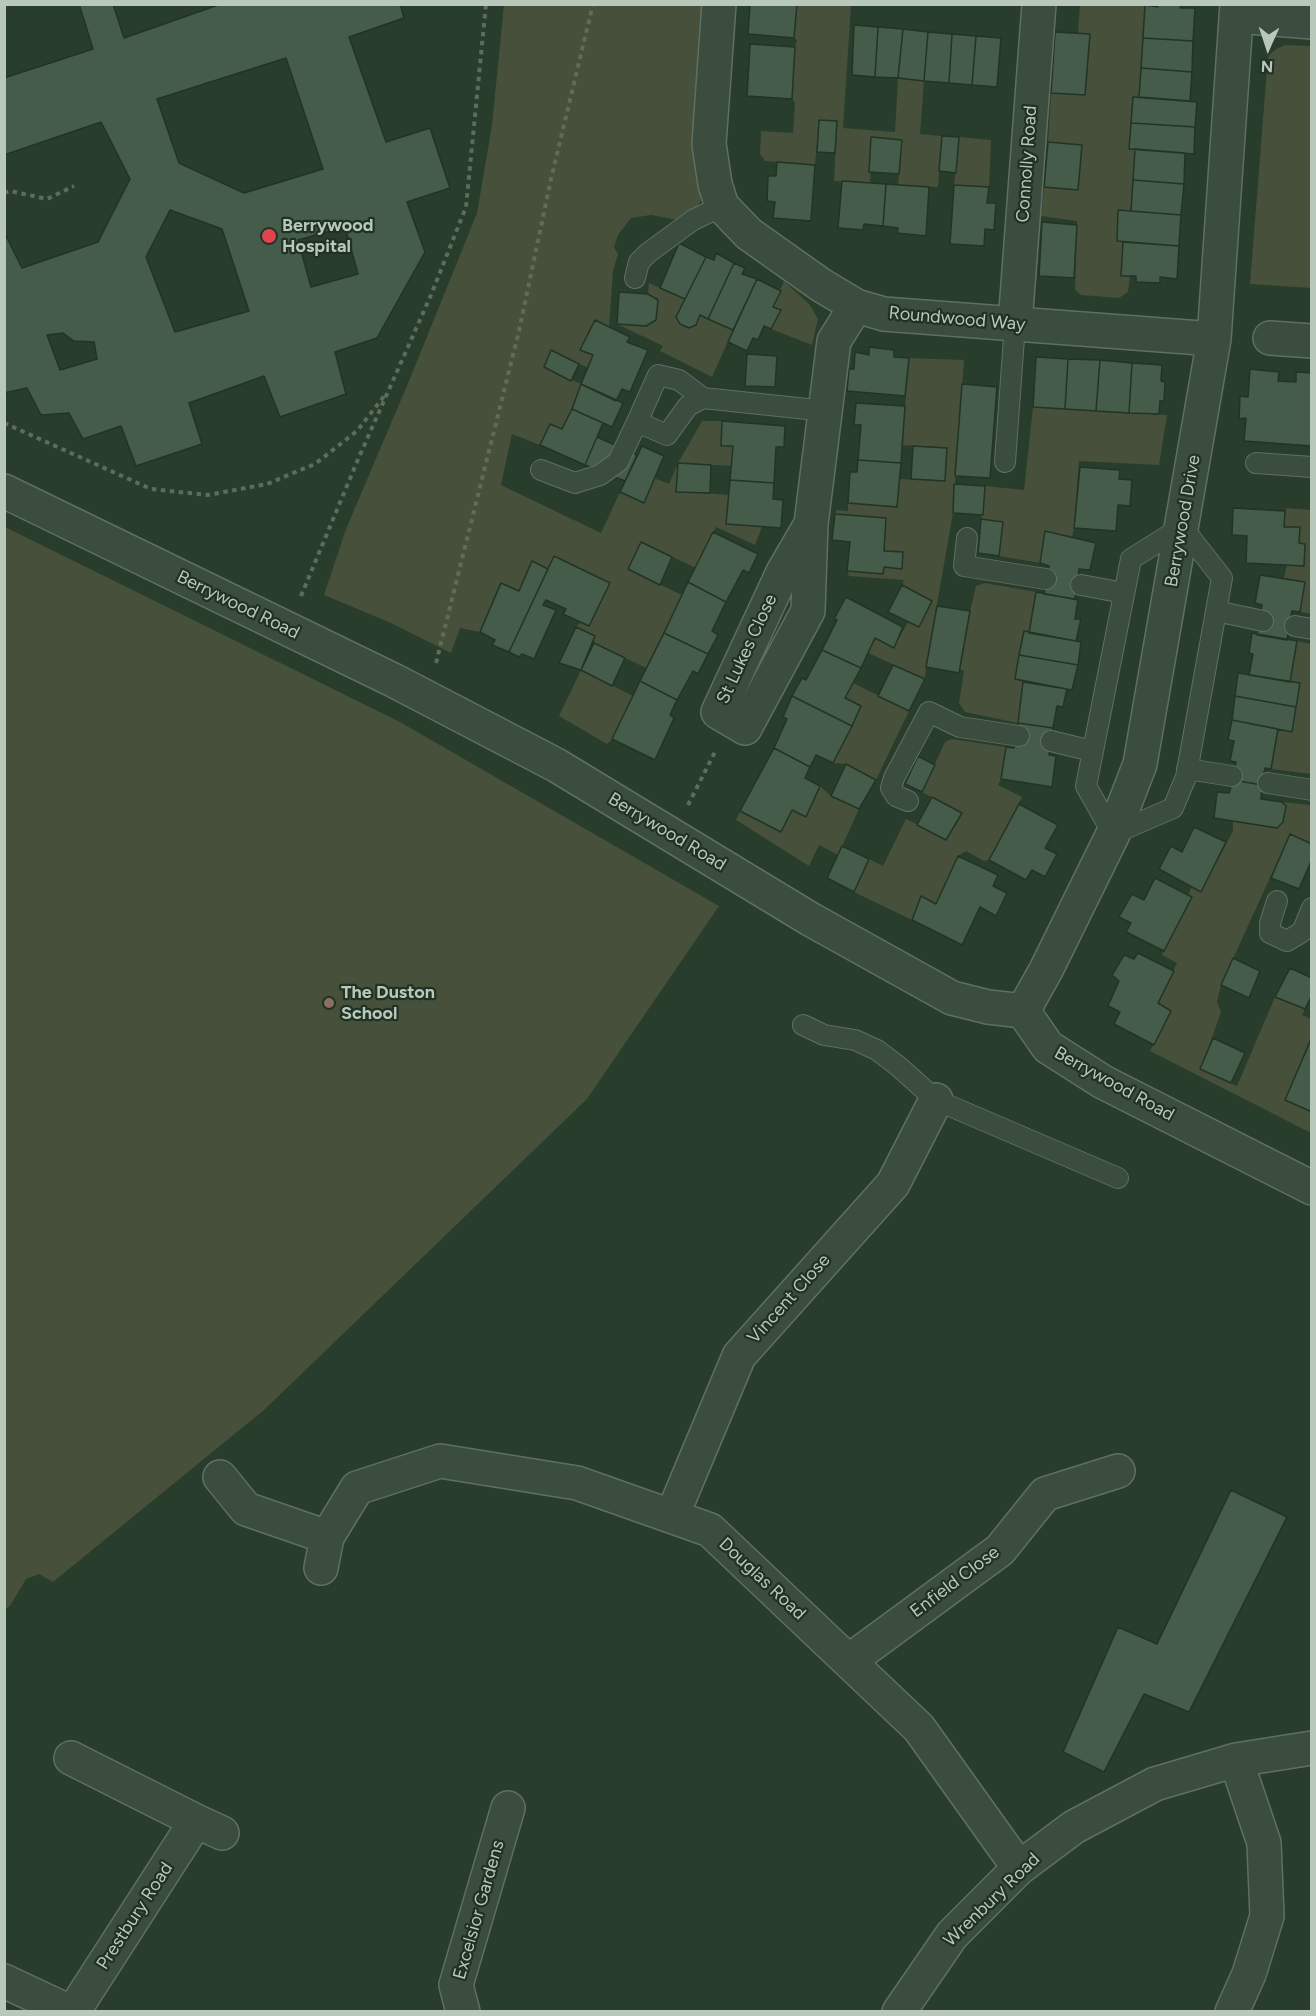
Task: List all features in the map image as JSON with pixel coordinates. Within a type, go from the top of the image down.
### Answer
[{"type":"street","name":"Roundwood Way","points":[[720,4],[709,144],[715,184],[722,206],[749,234],[821,285],[856,306],[884,314],[1214,339]]},
{"type":"street","name":"Connolly Road","points":[[1015,324],[1038,4]]},
{"type":"street","points":[[1237,10],[1311,21]]},
{"type":"street","name":"Berrywood Drive","points":[[1023,1011],[1046,970],[1113,834],[1140,764],[1214,339],[1237,10]]},
{"type":"street","name":"St Lukes Close","points":[[811,524],[783,572],[718,712],[745,728],[808,611],[811,524],[834,342],[856,306]]},
{"type":"street","points":[[1270,338],[1311,341]]},
{"type":"street","name":"Berrywood Road","points":[[4,491],[395,681],[556,765],[810,919],[952,998],[988,1007],[1023,1011],[1048,1047],[1103,1082],[1311,1188]]},
{"type":"street","name":"Vincent Close","points":[[672,1516],[739,1356],[893,1184],[936,1100]]},
{"type":"street","name":"Douglas Road","points":[[220,1477],[246,1509],[324,1552],[357,1488],[440,1461],[577,1483],[710,1530],[919,1728],[1019,1868]]},
{"type":"street","name":"Enfield Close","points":[[849,1661],[1000,1550],[1045,1494],[1118,1471]]},
{"type":"street","name":"Wrenbury Road","points":[[899,2012],[952,1935],[1019,1868],[1074,1827],[1155,1784],[1236,1760],[1311,1748]]},
{"type":"street","name":"Prestbury Road","points":[[4,1981],[72,2012],[209,1827],[72,1758]]},
{"type":"street","points":[[1232,2012],[1249,1974],[1267,1916],[1264,1844],[1236,1760]]},
{"type":"street","name":"Excelsior Gardens","points":[[462,2012],[456,1985],[508,1808]]},
{"type":"lane","points":[[635,278],[639,262],[648,253],[693,220],[722,206]]},
{"type":"lane","points":[[1005,462],[1015,324]]},
{"type":"lane","points":[[541,470],[575,483],[600,475],[618,462],[658,375],[679,380],[703,398],[826,411]]},
{"type":"lane","points":[[637,422],[667,435],[688,406],[703,398]]},
{"type":"lane","points":[[1256,463],[1311,467]]},
{"type":"lane","points":[[1182,527],[1222,578],[1186,777],[1173,808],[1113,834],[1086,786],[1131,559],[1182,527]]},
{"type":"lane","points":[[967,538],[964,566],[1046,579]]},
{"type":"lane","points":[[1082,585],[1124,593]]},
{"type":"lane","points":[[1216,611],[1263,621]]},
{"type":"lane","points":[[908,801],[896,796],[891,788],[929,712],[960,727],[1019,736]]},
{"type":"lane","points":[[1051,741],[1092,751]]},
{"type":"lane","points":[[1187,769],[1232,776]]},
{"type":"lane","points":[[1268,783],[1311,790]]},
{"type":"lane","points":[[1277,901],[1270,923],[1270,933],[1287,941],[1302,932],[1311,908]]},
{"type":"lane","points":[[803,1025],[824,1035],[855,1040],[877,1050],[936,1100],[1118,1178]]},
{"type":"path","points":[[286,628],[431,296],[466,207],[486,4]]},
{"type":"path","points":[[435,668],[519,331],[551,179],[593,4]]},
{"type":"path","points":[[4,193],[10,191],[47,199],[74,186]]},
{"type":"path","points":[[4,423],[151,489],[208,495],[267,484],[315,464],[357,430],[389,389]]},
{"type":"path","points":[[685,811],[720,742]]},
{"type":"green space","points":[[504,5],[703,5],[704,195],[697,208],[679,220],[651,215],[631,218],[618,235],[614,247],[618,254],[613,271],[609,327],[595,320],[580,349],[593,355],[588,368],[552,350],[544,367],[581,384],[572,409],[562,429],[550,424],[540,445],[512,434],[501,485],[601,533],[620,492],[644,503],[654,478],[669,484],[678,463],[676,491],[729,495],[762,527],[755,545],[716,527],[696,568],[641,542],[629,570],[682,595],[646,668],[594,643],[595,636],[576,627],[581,622],[589,626],[610,583],[554,556],[548,569],[531,562],[519,591],[500,583],[480,632],[460,628],[451,653],[391,623],[324,595],[346,529],[477,213],[492,125]]},
{"type":"green space","points":[[797,5],[851,5],[843,128],[895,132],[898,78],[924,81],[920,134],[942,136],[938,187],[898,185],[902,140],[872,137],[870,183],[834,181],[837,121],[819,121],[815,165],[765,161],[760,154],[761,131],[793,133],[795,103],[792,99],[797,40],[794,38]]},
{"type":"green space","points":[[1080,5],[1145,5],[1139,97],[1133,97],[1129,148],[1135,149],[1131,211],[1118,210],[1117,241],[1123,242],[1121,275],[1130,276],[1128,292],[1119,298],[1081,295],[1075,290],[1077,221],[1041,216],[1044,187],[1078,189],[1081,146],[1048,142],[1051,93],[1085,95],[1090,34],[1078,33]]},
{"type":"green space","points":[[1285,45],[1311,46],[1311,288],[1250,284],[1269,55]]},
{"type":"green space","points":[[959,137],[991,140],[989,187],[954,185]]},
{"type":"green space","points":[[784,281],[810,305],[818,319],[812,345],[771,329],[781,310],[773,307]]},
{"type":"green space","points":[[649,283],[685,299],[676,317],[680,324],[689,328],[700,315],[733,330],[712,377],[660,351],[663,346],[617,324],[646,326],[656,320],[658,300],[648,294]]},
{"type":"green space","points":[[909,358],[964,360],[953,513],[925,679],[868,653],[875,638],[894,647],[908,622],[919,627],[932,601],[902,585],[904,580],[849,576],[847,571],[883,574],[884,567],[901,569],[903,552],[884,551],[886,518],[835,514],[836,510],[848,511],[848,503],[897,507],[899,479],[945,481],[947,448],[902,445]]},
{"type":"green space","points":[[1033,407],[1167,415],[1159,465],[1079,461],[1072,537],[1045,532],[1040,563],[999,556],[1003,522],[981,519],[985,486],[1024,490]]},
{"type":"green space","points":[[702,421],[722,421],[721,446],[733,446],[732,466],[678,463]]},
{"type":"green space","points":[[1286,508],[1311,510],[1311,614],[1300,612],[1305,582],[1284,578],[1287,565],[1304,565],[1305,544],[1299,543],[1300,528],[1284,527]]},
{"type":"green space","name":"The Duston School","points":[[5,527],[400,722],[719,906],[587,1099],[264,1410],[53,1582],[39,1574],[26,1579],[10,1606],[5,1609]]},
{"type":"green space","points":[[985,583],[1036,592],[1029,633],[1024,632],[1015,679],[1023,682],[1018,723],[965,712],[959,703],[964,671],[960,669],[970,611],[976,586]]},
{"type":"green space","points":[[1297,641],[1311,644],[1311,774],[1271,769],[1278,729],[1292,731],[1300,683],[1290,682]]},
{"type":"green space","points":[[581,670],[633,696],[612,739],[607,744],[559,716]]},
{"type":"green space","points":[[853,683],[909,711],[876,780],[846,764],[833,763],[861,707],[845,698]]},
{"type":"green space","points":[[951,739],[1006,747],[998,785],[1022,797],[989,860],[984,861],[966,851],[958,856],[936,904],[921,896],[912,920],[854,892],[869,859],[883,866],[906,819],[947,839],[961,813],[922,792],[945,742]]},
{"type":"green space","points":[[820,786],[831,796],[859,809],[838,855],[819,845],[809,866],[736,820],[740,811],[781,831],[792,810],[806,817]]},
{"type":"green space","points":[[1282,802],[1311,805],[1311,844],[1290,834],[1221,985],[1217,1002],[1221,1012],[1201,1069],[1237,1086],[1275,997],[1305,1009],[1302,1015],[1311,1019],[1311,1037],[1285,1100],[1311,1112],[1311,1133],[1150,1051],[1171,1011],[1158,1003],[1177,963],[1162,955],[1192,898],[1188,895],[1192,886],[1201,891],[1233,831],[1233,821],[1277,828],[1283,822],[1286,806]]},
{"type":"building","name":"Berrywood Hospital","points":[[79,4],[113,4],[124,38],[221,4],[400,4],[404,18],[349,37],[386,142],[430,128],[450,188],[407,202],[425,252],[377,338],[335,352],[346,394],[280,417],[264,376],[189,403],[202,444],[136,466],[121,426],[83,439],[69,413],[41,415],[27,388],[4,393],[4,232],[22,268],[98,242],[130,179],[101,122],[4,155],[4,78],[93,49]],"holes":[[[286,58],[323,169],[244,193],[179,163],[157,99]],[[170,210],[222,229],[249,311],[175,332],[146,257]],[[345,227],[358,274],[311,287],[298,240]],[[63,333],[74,341],[94,342],[97,359],[60,370],[47,335]]]},
{"type":"building","points":[[750,4],[797,4],[794,38],[748,34]]},
{"type":"building","points":[[1158,4],[1181,4],[1180,8],[1195,8],[1193,41],[1143,38],[1145,5],[1158,7]]},
{"type":"building","points":[[854,25],[878,27],[875,77],[852,75]]},
{"type":"building","points":[[878,27],[903,29],[898,78],[875,77]]},
{"type":"building","points":[[903,29],[928,32],[924,81],[898,78]]},
{"type":"building","points":[[928,32],[952,34],[949,83],[924,81]]},
{"type":"building","points":[[1055,32],[1090,34],[1085,95],[1051,93]]},
{"type":"building","points":[[952,34],[976,36],[972,85],[949,83]]},
{"type":"building","points":[[976,36],[1001,38],[997,87],[972,85]]},
{"type":"building","points":[[1143,38],[1193,41],[1192,72],[1141,68]]},
{"type":"building","points":[[750,44],[795,47],[792,99],[747,96]]},
{"type":"building","points":[[1141,68],[1192,72],[1190,101],[1139,97]]},
{"type":"building","points":[[1133,97],[1197,102],[1195,127],[1131,123]]},
{"type":"building","points":[[819,120],[837,121],[835,153],[817,152]]},
{"type":"building","points":[[1131,123],[1195,127],[1194,154],[1129,149]]},
{"type":"building","points":[[942,136],[959,137],[956,173],[939,171]]},
{"type":"building","points":[[871,137],[902,140],[899,174],[869,172]]},
{"type":"building","points":[[1048,142],[1082,145],[1078,190],[1044,187]]},
{"type":"building","points":[[1135,149],[1185,153],[1184,184],[1133,180]]},
{"type":"building","points":[[777,162],[815,165],[811,221],[773,218],[775,202],[767,201],[768,176],[776,176]]},
{"type":"building","points":[[1133,180],[1184,184],[1181,215],[1131,211]]},
{"type":"building","points":[[842,181],[886,184],[883,226],[864,224],[863,230],[838,228]]},
{"type":"building","points":[[886,184],[929,187],[926,236],[897,233],[898,228],[883,226]]},
{"type":"building","points":[[954,185],[989,187],[987,203],[996,203],[994,230],[985,229],[984,246],[950,244]]},
{"type":"building","points":[[1118,210],[1181,215],[1179,246],[1117,241]]},
{"type":"building","points":[[1042,222],[1077,225],[1074,278],[1039,276]]},
{"type":"building","points":[[1123,242],[1179,246],[1177,279],[1160,277],[1160,283],[1136,282],[1136,276],[1121,276]]},
{"type":"building","points":[[679,243],[706,257],[685,299],[660,288]]},
{"type":"building","points":[[716,253],[734,263],[708,319],[700,315],[696,325],[689,328],[680,324],[676,317],[706,257],[714,260]]},
{"type":"building","points":[[734,263],[745,268],[742,274],[757,279],[733,330],[708,319]]},
{"type":"building","points":[[757,279],[781,291],[773,307],[781,310],[771,329],[764,326],[758,340],[753,338],[747,351],[728,342]]},
{"type":"building","points":[[619,292],[648,294],[658,300],[656,320],[646,326],[617,324]]},
{"type":"building","points":[[595,320],[630,337],[627,342],[648,350],[630,392],[622,389],[616,401],[581,384],[593,355],[580,350]]},
{"type":"building","points":[[869,347],[894,350],[894,357],[909,358],[905,396],[847,391],[849,369],[854,369],[855,352],[869,355]]},
{"type":"building","points":[[551,350],[579,364],[571,381],[544,367]]},
{"type":"building","points":[[747,354],[777,356],[775,387],[745,386]]},
{"type":"building","points":[[1036,357],[1068,359],[1065,409],[1033,407]]},
{"type":"building","points":[[1068,359],[1100,360],[1096,411],[1065,409]]},
{"type":"building","points":[[1100,360],[1132,363],[1129,413],[1096,411]]},
{"type":"building","points":[[1132,363],[1162,365],[1161,381],[1165,382],[1164,401],[1160,401],[1159,414],[1129,413]]},
{"type":"building","points":[[1250,369],[1279,372],[1278,381],[1296,382],[1296,372],[1312,373],[1312,446],[1244,441],[1246,418],[1239,419],[1240,396],[1248,397]]},
{"type":"building","points":[[581,384],[623,403],[612,427],[572,409]]},
{"type":"building","points":[[962,384],[997,387],[990,478],[955,476]]},
{"type":"building","points":[[856,403],[905,406],[901,463],[858,460],[861,425],[854,425]]},
{"type":"building","points":[[572,409],[603,423],[585,465],[540,445],[550,424],[562,429]]},
{"type":"building","points":[[722,421],[785,426],[784,447],[776,447],[774,483],[730,480],[733,446],[721,446]]},
{"type":"building","points":[[597,437],[637,455],[625,481],[585,465]]},
{"type":"building","points":[[642,446],[664,456],[644,503],[620,492]]},
{"type":"building","points":[[913,446],[947,448],[945,481],[911,479]]},
{"type":"building","points":[[858,460],[901,463],[897,507],[848,503],[850,472],[857,472]]},
{"type":"building","points":[[678,463],[711,465],[710,493],[676,492]]},
{"type":"building","points":[[1080,467],[1120,470],[1119,479],[1132,480],[1130,506],[1118,505],[1116,531],[1074,528]]},
{"type":"building","points":[[730,480],[774,483],[773,499],[783,500],[781,528],[726,524]]},
{"type":"building","points":[[954,484],[985,486],[983,515],[953,513]]},
{"type":"building","points":[[1233,508],[1285,511],[1284,527],[1300,527],[1299,543],[1305,544],[1304,566],[1246,563],[1247,536],[1232,535]]},
{"type":"building","points":[[835,514],[886,518],[884,551],[903,552],[902,569],[884,567],[883,574],[847,571],[850,542],[832,540]]},
{"type":"building","points":[[981,519],[1003,522],[999,556],[978,553]]},
{"type":"building","points":[[1045,531],[1096,543],[1090,570],[1079,569],[1075,599],[1044,594],[1049,566],[1040,563]]},
{"type":"building","points":[[713,532],[758,554],[749,573],[743,570],[726,602],[688,582]]},
{"type":"building","points":[[641,542],[672,557],[660,585],[628,569]]},
{"type":"building","points":[[554,556],[610,583],[589,626],[563,614],[566,609],[546,600],[543,605],[556,610],[534,659],[522,654],[519,657],[509,652]]},
{"type":"building","points":[[532,561],[548,569],[509,652],[492,645],[495,640],[480,632],[501,583],[519,591]]},
{"type":"building","points":[[1260,575],[1305,582],[1300,612],[1292,611],[1287,640],[1257,635],[1262,605],[1255,603]]},
{"type":"building","points":[[688,582],[726,602],[712,631],[718,635],[708,654],[664,633]]},
{"type":"building","points":[[902,585],[932,601],[919,627],[888,612]]},
{"type":"building","points":[[1036,592],[1078,600],[1075,619],[1081,619],[1076,641],[1029,633]]},
{"type":"building","points":[[846,597],[903,627],[894,648],[875,638],[861,668],[822,650],[837,620],[834,619]]},
{"type":"building","points":[[937,606],[970,611],[959,673],[926,667]]},
{"type":"building","points":[[576,627],[595,636],[581,670],[559,663]]},
{"type":"building","points":[[1024,631],[1081,642],[1078,665],[1019,655]]},
{"type":"building","points":[[664,633],[708,654],[698,674],[693,671],[677,700],[640,681]]},
{"type":"building","points":[[1252,633],[1297,641],[1290,682],[1249,675],[1253,654],[1249,653]]},
{"type":"building","points":[[594,643],[625,658],[612,686],[581,670]]},
{"type":"building","points":[[822,650],[861,668],[845,698],[861,706],[852,726],[792,696],[802,678],[806,680]]},
{"type":"building","points":[[1019,655],[1078,665],[1072,690],[1015,679]]},
{"type":"building","points":[[893,665],[925,679],[909,711],[878,696]]},
{"type":"building","points":[[1238,673],[1300,683],[1296,707],[1235,696]]},
{"type":"building","points":[[640,681],[677,700],[670,715],[674,718],[655,760],[612,739]]},
{"type":"building","points":[[1023,682],[1067,689],[1063,707],[1057,706],[1053,728],[1018,723]]},
{"type":"building","points":[[792,696],[852,726],[833,763],[816,755],[810,767],[774,748],[787,719],[783,717]]},
{"type":"building","points":[[1235,696],[1296,707],[1292,732],[1232,720]]},
{"type":"building","points":[[1232,720],[1278,729],[1271,769],[1265,768],[1262,785],[1233,780],[1236,762],[1230,761],[1234,741],[1228,740]]},
{"type":"building","points":[[1018,723],[1053,728],[1049,755],[1056,756],[1052,787],[1001,779],[1006,747],[1014,748]]},
{"type":"building","points":[[774,748],[810,767],[805,778],[820,786],[806,817],[792,810],[781,832],[740,811]]},
{"type":"building","points":[[918,756],[935,765],[922,792],[905,784]]},
{"type":"building","points":[[846,764],[876,780],[859,809],[831,796]]},
{"type":"building","points":[[1233,780],[1262,785],[1261,799],[1282,802],[1286,806],[1283,822],[1277,828],[1214,818],[1217,792],[1229,793]]},
{"type":"building","points":[[932,797],[962,813],[946,840],[917,825]]},
{"type":"building","points":[[1019,804],[1058,825],[1045,848],[1057,854],[1045,877],[1032,870],[1026,880],[989,860]]},
{"type":"building","points":[[1194,827],[1226,842],[1201,892],[1159,869],[1171,846],[1182,852]]},
{"type":"building","points":[[1290,834],[1312,844],[1312,859],[1299,889],[1271,878]]},
{"type":"building","points":[[842,846],[869,859],[854,892],[827,878]]},
{"type":"building","points":[[958,856],[998,875],[993,886],[1007,893],[996,916],[980,907],[962,945],[912,920],[921,896],[936,904]]},
{"type":"building","points":[[1155,878],[1192,897],[1164,951],[1126,932],[1131,923],[1119,917],[1132,894],[1144,900]]},
{"type":"building","points":[[1138,953],[1174,971],[1158,1003],[1171,1011],[1154,1045],[1114,1024],[1120,1012],[1108,1006],[1119,981],[1112,975],[1124,955],[1134,959]]},
{"type":"building","points":[[1233,958],[1260,971],[1249,998],[1221,985]]},
{"type":"building","points":[[1290,968],[1312,978],[1312,995],[1305,1009],[1275,997]]},
{"type":"building","points":[[1312,1037],[1312,1112],[1285,1100]]},
{"type":"building","points":[[1213,1038],[1245,1053],[1231,1083],[1200,1069]]},
{"type":"building","points":[[1231,1490],[1287,1517],[1189,1712],[1144,1694],[1104,1772],[1063,1752],[1118,1627],[1157,1644]]},
{"type":"place","name":"Berrywood Hospital","points":[[269,236]]},
{"type":"place","name":"The Duston School","points":[[329,1003]]}]
